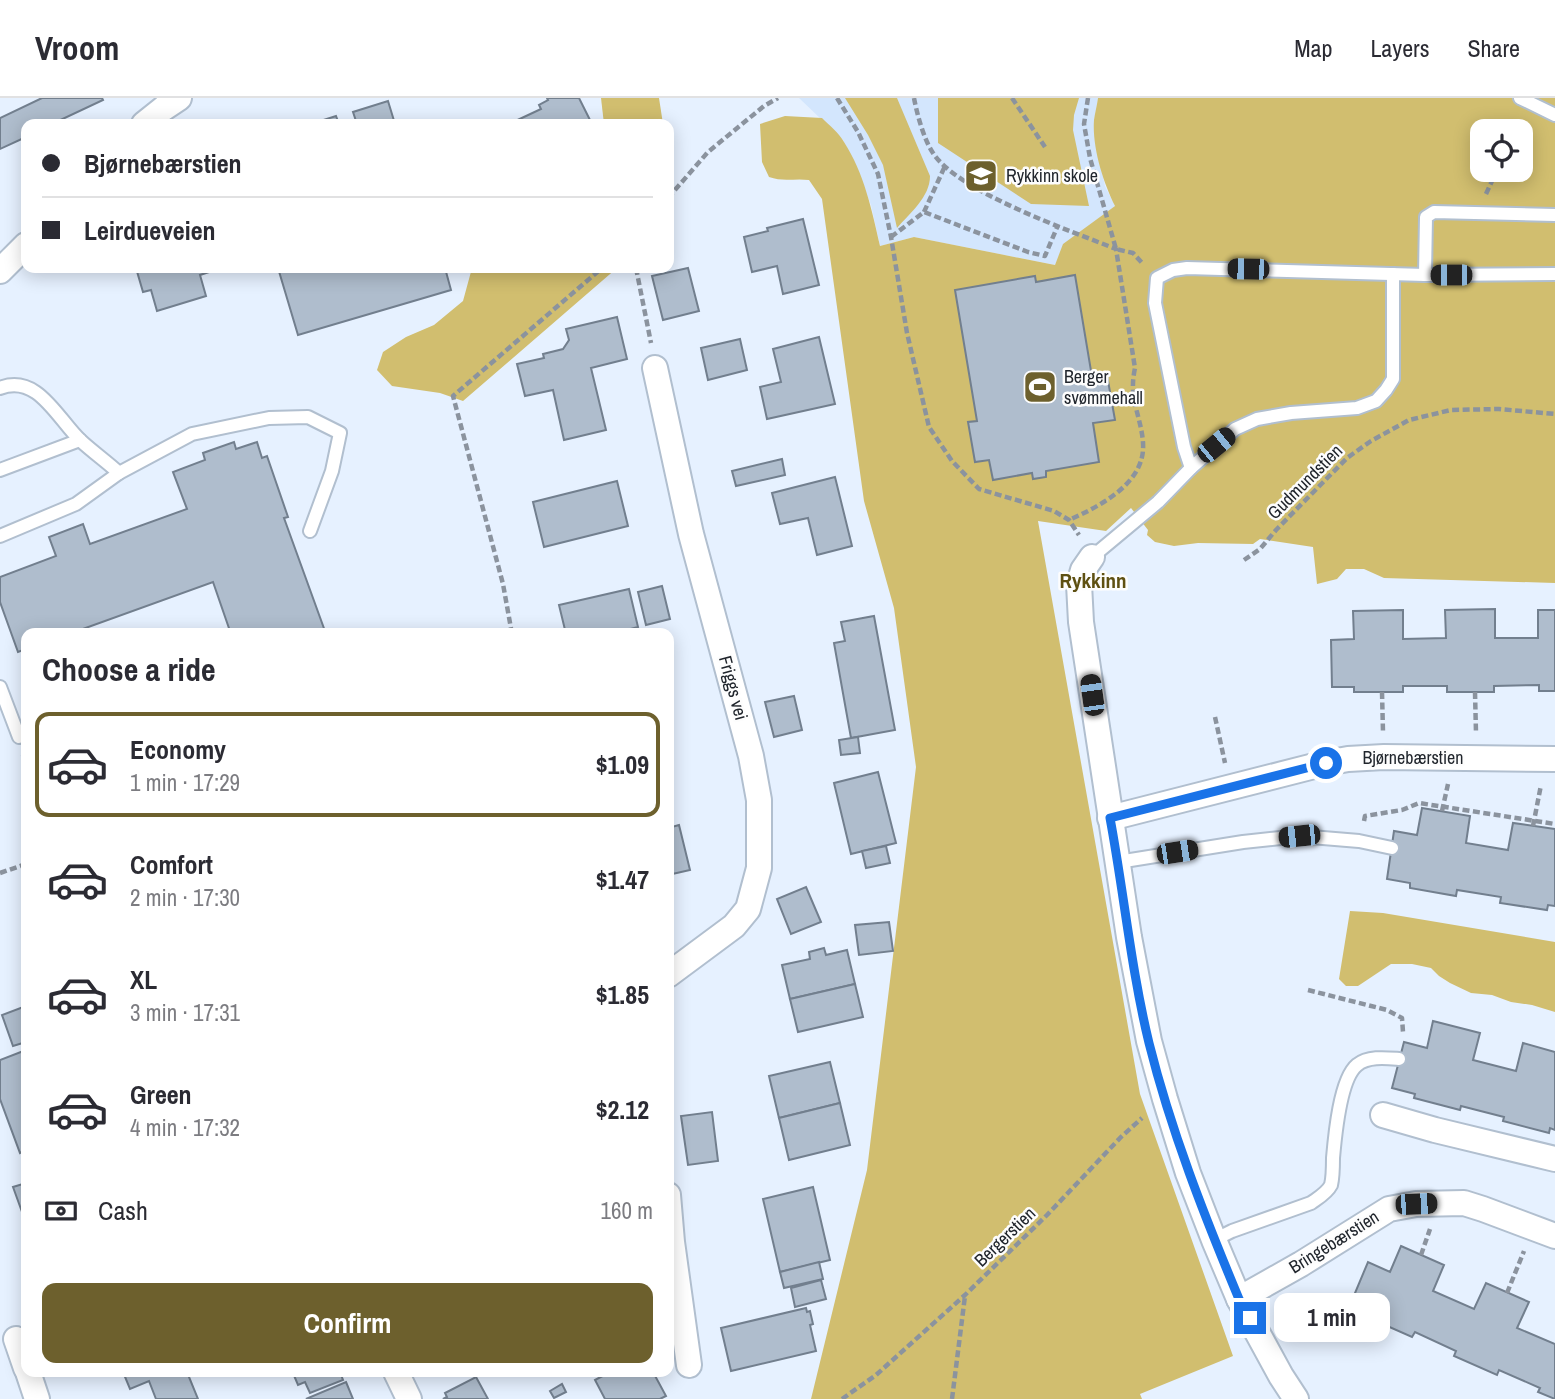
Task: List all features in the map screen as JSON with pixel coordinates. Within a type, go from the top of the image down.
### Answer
[{"type":"street","points":[[150,119],[179,98]]},
{"type":"street","points":[[0,271],[21,250]]},
{"type":"street","name":"Friggs vei","points":[[655,368],[691,534],[751,756],[759,800],[759,868],[748,909],[734,926],[674,971]]},
{"type":"street","points":[[1092,557],[1083,570],[1079,584],[1082,622],[1129,937],[1149,1041],[1188,1173],[1214,1240],[1239,1299],[1296,1399]]},
{"type":"street","name":"Bjørnebærstien","points":[[1110,818],[1348,759],[1551,759]]},
{"type":"street","points":[[1383,1115],[1555,1159]]},
{"type":"street","name":"Bringebærstien","points":[[1239,1299],[1389,1209],[1416,1204],[1464,1203],[1544,1232]]},
{"type":"street","points":[[674,1257],[689,1366]]},
{"type":"street","points":[[14,1339],[21,1356]]},
{"type":"street","points":[[29,1377],[37,1399]]},
{"type":"street","points":[[399,1377],[409,1399]]},
{"type":"lane","points":[[1521,98],[1555,114]]},
{"type":"lane","points":[[1425,275],[1426,217],[1434,212],[1555,215]]},
{"type":"lane","points":[[1191,468],[1184,447],[1155,303],[1157,278],[1173,270],[1187,268],[1425,275],[1555,274]]},
{"type":"lane","points":[[1092,557],[1158,502],[1191,468],[1236,429],[1257,419],[1291,413],[1357,408],[1376,401],[1392,379],[1393,274]]},
{"type":"lane","points":[[0,388],[9,384],[24,385],[53,407],[80,440],[119,473]]},
{"type":"lane","points":[[0,536],[76,504],[119,473],[192,435],[269,418],[308,417],[341,433],[332,471],[310,531]]},
{"type":"lane","points":[[0,470],[80,440]]},
{"type":"lane","points":[[0,687],[19,737]]},
{"type":"lane","points":[[1118,862],[1299,836],[1359,841],[1392,848]]},
{"type":"lane","points":[[1214,1240],[1311,1203],[1322,1196],[1331,1184],[1342,1097],[1349,1076],[1358,1064],[1372,1059],[1399,1059]]},
{"type":"path","points":[[674,191],[708,152],[764,106],[778,98]]},
{"type":"path","points":[[837,98],[858,132],[878,174],[907,333],[929,427],[952,461],[979,489],[1054,511],[1069,520],[1092,557]]},
{"type":"path","points":[[914,98],[918,117],[933,154],[957,178],[1014,207],[1116,249],[1133,253],[1157,278]]},
{"type":"path","points":[[1012,98],[1045,147]]},
{"type":"path","points":[[1069,520],[1097,507],[1130,479],[1139,466],[1143,443],[1132,384],[1135,368],[1116,249],[1084,124],[1088,98]]},
{"type":"path","points":[[891,237],[924,212],[945,166]]},
{"type":"path","points":[[924,212],[1045,256],[1058,225]]},
{"type":"path","points":[[511,628],[503,584],[453,397],[595,273]]},
{"type":"path","points":[[637,273],[655,368]]},
{"type":"path","name":"Gudmundstien","points":[[1244,560],[1260,549],[1347,457],[1409,420],[1451,410],[1499,409],[1555,414]]},
{"type":"path","points":[[1382,692],[1384,757]]},
{"type":"path","points":[[1475,692],[1476,758]]},
{"type":"path","points":[[1215,717],[1231,788]]},
{"type":"path","points":[[1534,823],[1551,759]]},
{"type":"path","points":[[1365,816],[1402,810],[1419,803],[1534,823],[1555,824]]},
{"type":"path","points":[[0,873],[21,866]]},
{"type":"path","points":[[1308,990],[1387,1010],[1402,1018],[1403,1031]]},
{"type":"path","name":"Bergerstien","points":[[842,1399],[876,1375],[965,1295],[1047,1215],[1122,1135],[1165,1099]]},
{"type":"path","points":[[1507,1293],[1544,1232]]},
{"type":"path","points":[[952,1399],[965,1295]]},
{"type":"shaded area","points":[[601,98],[659,98],[662,119],[603,119]]},
{"type":"shaded area","name":"Rykkinn skole","points":[[799,98],[1098,98],[1094,122],[1097,149],[1105,186],[1115,206],[1064,244],[1055,265],[914,237],[880,246],[871,205],[843,140]]},
{"type":"shaded area","points":[[845,98],[897,98],[930,176],[923,198],[897,228],[883,165]]},
{"type":"shaded area","points":[[938,98],[1079,98],[1073,130],[1089,206],[1031,204],[938,143]]},
{"type":"shaded area","points":[[1098,98],[1555,98],[1555,583],[1384,578],[1364,569],[1346,569],[1337,579],[1317,584],[1313,547],[1260,539],[1253,544],[1198,543],[1174,546],[1155,542],[1147,535],[1148,530],[1131,508],[1106,531],[1038,521],[1140,1094],[1233,1356],[1140,1394],[1142,1399],[811,1399],[867,1170],[916,767],[894,608],[864,501],[822,199],[809,180],[769,177],[762,162],[760,124],[785,116],[822,118],[834,129],[851,154],[862,179],[880,246],[914,237],[1055,265],[1063,244],[1115,206],[1097,153],[1094,120]]},
{"type":"shaded area","points":[[471,273],[611,273],[463,401],[440,393],[392,386],[377,370],[383,352],[406,337],[434,325],[463,301]]},
{"type":"shaded area","points":[[1350,911],[1383,913],[1555,942],[1555,1012],[1492,995],[1471,993],[1450,983],[1431,968],[1412,964],[1391,964],[1358,986],[1346,986],[1339,979]]},
{"type":"building","points":[[42,98],[103,100],[63,119],[21,119],[21,139],[0,149],[0,118]]},
{"type":"building","points":[[547,98],[579,98],[590,119],[520,119],[541,109],[539,105],[548,100]]},
{"type":"building","points":[[388,101],[393,119],[355,119],[353,112]]},
{"type":"building","points":[[803,219],[819,285],[783,294],[777,266],[752,272],[744,237]]},
{"type":"building","points":[[688,268],[699,311],[663,320],[652,276]]},
{"type":"building","points":[[137,273],[206,273],[200,275],[206,296],[157,311],[151,290],[143,292]]},
{"type":"building","points":[[279,273],[446,273],[451,290],[298,335]]},
{"type":"building","name":"Berger svømmehall","points":[[1075,275],[1092,377],[1107,375],[1115,420],[1093,423],[1099,462],[1046,471],[1046,477],[1033,479],[1032,473],[993,480],[989,460],[975,462],[968,422],[977,421],[955,290],[1035,276],[1036,282]]},
{"type":"building","points":[[617,317],[627,359],[591,368],[606,430],[564,440],[553,390],[525,396],[517,364],[544,358],[543,354],[563,349],[569,340],[566,329]]},
{"type":"building","points":[[819,337],[835,404],[767,419],[760,387],[781,382],[773,349]]},
{"type":"building","points":[[740,339],[747,370],[708,380],[701,348]]},
{"type":"building","points":[[234,442],[236,449],[257,442],[262,458],[267,456],[288,517],[284,518],[324,628],[229,628],[213,582],[86,628],[21,628],[21,651],[18,652],[0,602],[0,577],[56,556],[49,537],[83,524],[90,544],[187,509],[173,472],[205,460],[203,453]]},
{"type":"building","points":[[782,459],[785,475],[736,486],[732,471]]},
{"type":"building","points":[[835,477],[852,546],[817,555],[808,518],[780,524],[772,493]]},
{"type":"building","points":[[617,481],[628,526],[544,547],[533,502]]},
{"type":"building","points":[[662,586],[670,619],[646,625],[638,592]]},
{"type":"building","points":[[629,589],[638,627],[565,628],[559,605]]},
{"type":"building","points":[[1495,609],[1495,638],[1538,638],[1538,610],[1555,610],[1555,691],[1539,691],[1539,685],[1494,686],[1494,692],[1447,692],[1447,686],[1403,686],[1403,692],[1354,692],[1354,687],[1332,687],[1331,640],[1354,639],[1353,611],[1403,610],[1403,639],[1446,638],[1445,610]]},
{"type":"building","points":[[874,616],[895,730],[851,738],[834,643],[845,641],[841,622]]},
{"type":"building","points":[[794,696],[802,730],[774,737],[765,702]]},
{"type":"building","points":[[858,737],[860,753],[841,755],[839,740]]},
{"type":"building","points":[[878,772],[896,843],[851,854],[834,783]]},
{"type":"building","points":[[1422,808],[1470,816],[1466,843],[1508,850],[1513,823],[1555,829],[1555,906],[1548,905],[1547,910],[1500,903],[1501,897],[1457,890],[1456,896],[1410,888],[1410,883],[1387,879],[1394,831],[1417,835]]},
{"type":"building","points":[[679,825],[690,870],[674,874],[674,826]]},
{"type":"building","points":[[886,846],[890,863],[866,868],[862,851]]},
{"type":"building","points":[[806,887],[821,922],[791,934],[777,899]]},
{"type":"building","points":[[889,922],[893,951],[859,955],[855,925]]},
{"type":"building","points":[[824,948],[826,955],[847,950],[855,984],[790,999],[782,965],[810,959],[809,952]]},
{"type":"building","points":[[855,984],[863,1017],[798,1032],[790,999]]},
{"type":"building","points":[[21,1008],[21,1044],[13,1046],[2,1015]]},
{"type":"building","points":[[1433,1021],[1480,1033],[1473,1060],[1516,1071],[1523,1043],[1555,1052],[1555,1130],[1550,1128],[1549,1133],[1503,1121],[1504,1117],[1461,1106],[1460,1110],[1414,1098],[1415,1094],[1392,1088],[1404,1042],[1427,1048]]},
{"type":"building","points":[[21,1052],[20,1153],[0,1099],[0,1060]]},
{"type":"building","points":[[830,1062],[840,1103],[779,1118],[769,1076]]},
{"type":"building","points":[[840,1103],[850,1145],[789,1160],[779,1118]]},
{"type":"building","points":[[712,1112],[718,1161],[688,1165],[681,1116]]},
{"type":"building","points":[[21,1185],[21,1209],[13,1187]]},
{"type":"building","points":[[813,1187],[830,1260],[780,1272],[763,1199]]},
{"type":"building","points":[[1401,1246],[1444,1265],[1433,1291],[1474,1309],[1486,1283],[1529,1302],[1517,1328],[1555,1344],[1555,1399],[1538,1392],[1540,1388],[1499,1370],[1497,1375],[1454,1356],[1456,1351],[1415,1332],[1412,1337],[1369,1318],[1371,1314],[1350,1305],[1368,1262],[1390,1272]]},
{"type":"building","points":[[819,1262],[823,1279],[784,1288],[780,1272]]},
{"type":"building","points":[[821,1280],[826,1299],[795,1307],[791,1288]]},
{"type":"building","points":[[806,1308],[807,1312],[810,1311],[816,1351],[731,1371],[721,1328]]},
{"type":"building","points":[[125,1377],[189,1377],[198,1399],[156,1399],[149,1381],[130,1389]]},
{"type":"building","points":[[295,1377],[342,1377],[343,1380],[310,1393],[305,1382],[298,1385]]},
{"type":"building","points":[[476,1377],[488,1399],[443,1399],[447,1397],[445,1393]]},
{"type":"building","points":[[601,1377],[656,1377],[666,1396],[660,1399],[605,1399],[595,1380]]},
{"type":"building","points":[[346,1382],[353,1399],[306,1399]]},
{"type":"building","points":[[562,1384],[566,1392],[554,1398],[550,1391]]},
{"type":"place","name":"Rykkinn skole","points":[[981,176]]},
{"type":"place","name":"Berger svømmehall","points":[[1040,387]]},
{"type":"district","name":"Rykkinn","points":[[1093,581]]},
{"type":"route","points":[[1250,1318],[1239,1299],[1188,1173],[1154,1060],[1129,937],[1110,818],[1326,763]]}]
